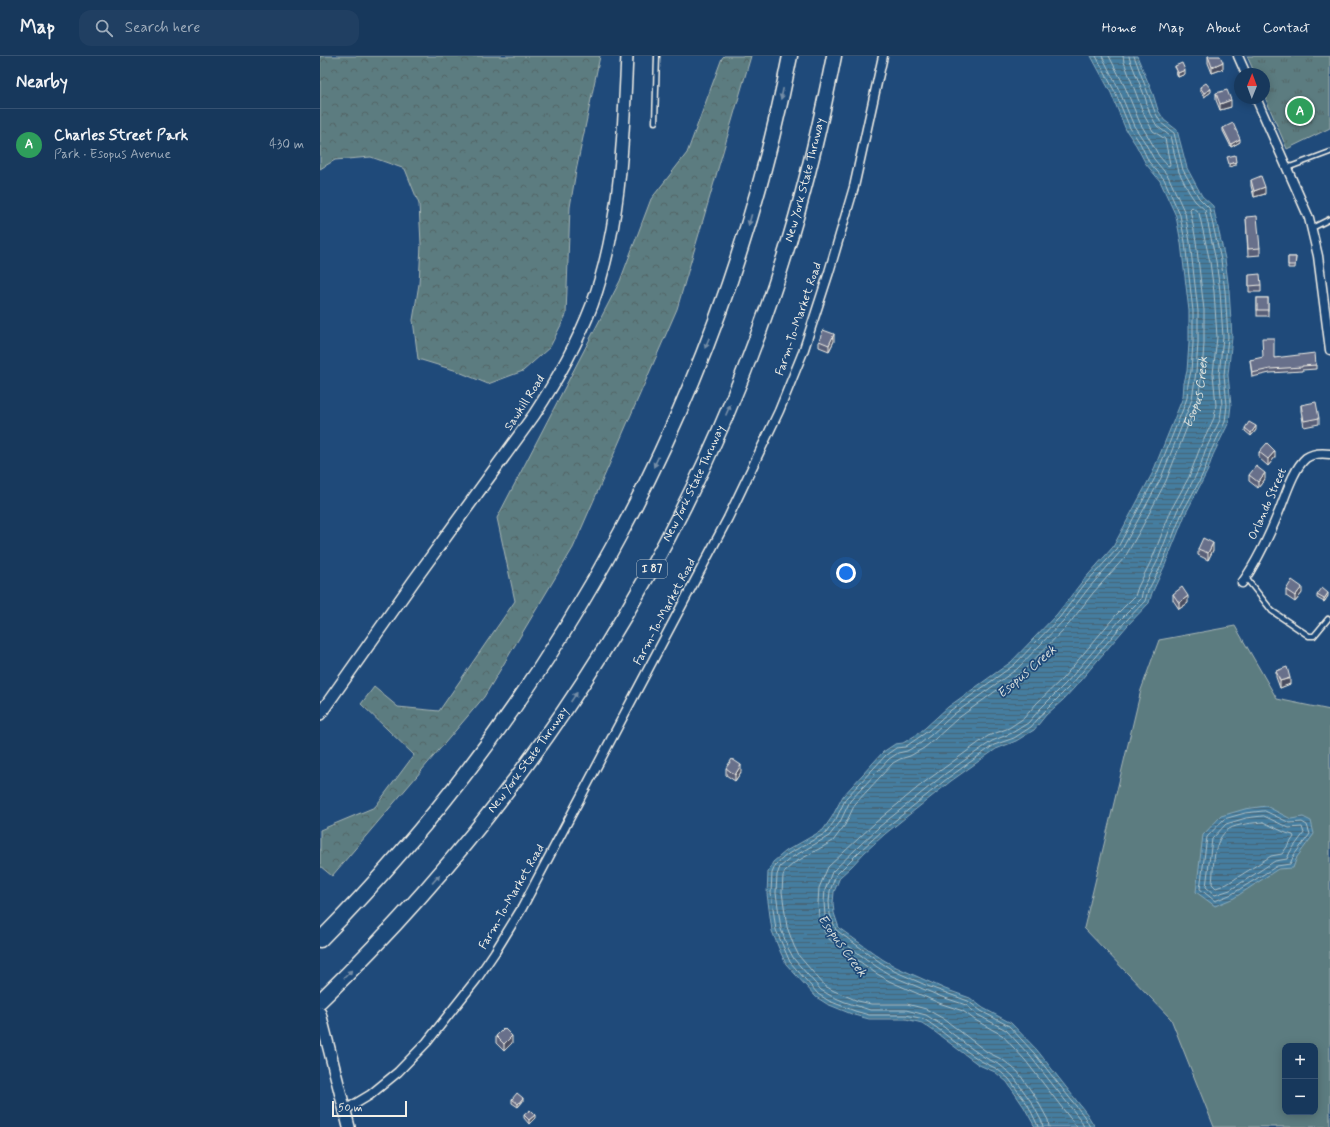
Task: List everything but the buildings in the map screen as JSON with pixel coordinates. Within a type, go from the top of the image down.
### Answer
[{"type":"highway","points":[[320,940],[395,860],[437,810],[507,718],[548,656],[619,537],[670,432],[699,364],[738,260],[758,191],[790,56]]},
{"type":"highway","name":"New York State Thruway","points":[[320,1001],[378,944],[428,888],[499,802],[543,743],[585,681],[643,585],[678,518],[710,450],[743,373],[767,310],[790,239],[806,181],[819,130],[834,56]]},
{"type":"street","name":"Sawkill Road","points":[[320,714],[403,595],[522,432],[548,393],[572,350],[592,305],[612,229],[617,202],[622,152],[627,56]]},
{"type":"street","name":"Farm-To-Market Road","points":[[345,1110],[370,1095],[398,1072],[427,1042],[476,980],[495,952],[522,908],[728,518],[778,411],[803,352],[829,272],[854,187],[883,56]]},
{"type":"street","points":[[1238,56],[1243,68]]},
{"type":"street","points":[[1259,104],[1312,228],[1318,256],[1330,350]]},
{"type":"street","name":"Orlando Street","points":[[1244,581],[1250,573],[1276,518],[1298,466],[1307,457],[1313,454],[1330,454]]},
{"type":"street","points":[[320,1013],[349,1127]]},
{"type":"lane","points":[[655,122],[657,56]]},
{"type":"lane","points":[[1287,168],[1330,152]]},
{"type":"lane","points":[[1312,228],[1330,219]]},
{"type":"lane","points":[[1244,581],[1272,611],[1309,636],[1314,636],[1328,619]]},
{"type":"green space","points":[[320,56],[600,56],[570,207],[566,315],[550,347],[523,371],[488,384],[454,370],[418,359],[413,320],[419,284],[421,244],[419,204],[405,169],[371,157],[335,160],[320,169]]},
{"type":"green space","points":[[724,56],[751,56],[677,309],[573,548],[484,697],[332,876],[320,866],[320,830],[375,807],[414,755],[361,704],[374,687],[398,707],[439,711],[515,601],[497,518],[620,281],[651,199],[687,153]]},
{"type":"green space","points":[[1247,56],[1330,56],[1330,128],[1287,149],[1268,104],[1270,104],[1270,68],[1252,68]]},
{"type":"green space","points":[[1235,626],[1277,699],[1330,710],[1330,1127],[1214,1127],[1171,1019],[1084,928],[1141,690],[1159,640]]},
{"type":"water","name":"Esopus Creek","points":[[1091,56],[1137,56],[1158,110],[1164,120],[1177,130],[1187,168],[1202,196],[1213,206],[1225,259],[1229,290],[1232,337],[1228,375],[1231,405],[1229,422],[1213,455],[1208,470],[1185,515],[1149,603],[1127,626],[1074,688],[1046,715],[1034,730],[1016,741],[996,749],[951,781],[885,834],[864,853],[840,877],[834,892],[833,903],[834,913],[839,928],[882,959],[896,967],[945,989],[970,998],[983,1008],[1011,1023],[1037,1050],[1087,1114],[1095,1127],[1035,1127],[1024,1107],[1007,1082],[995,1072],[979,1065],[922,1023],[906,1019],[869,1019],[854,1015],[827,1004],[816,997],[786,964],[772,931],[767,894],[768,872],[773,862],[786,851],[823,830],[843,796],[883,752],[895,744],[903,743],[916,735],[948,707],[1011,662],[1057,614],[1081,583],[1113,547],[1152,474],[1183,397],[1189,343],[1189,311],[1181,243],[1176,216],[1160,181],[1146,164],[1126,130],[1111,93]]},
{"type":"water","points":[[1266,806],[1291,819],[1303,817],[1311,821],[1314,834],[1297,857],[1293,868],[1278,869],[1234,898],[1215,906],[1196,892],[1203,835],[1221,816],[1245,809]]},
{"type":"place","name":"Charles Street Park","points":[[1300,111]]}]
